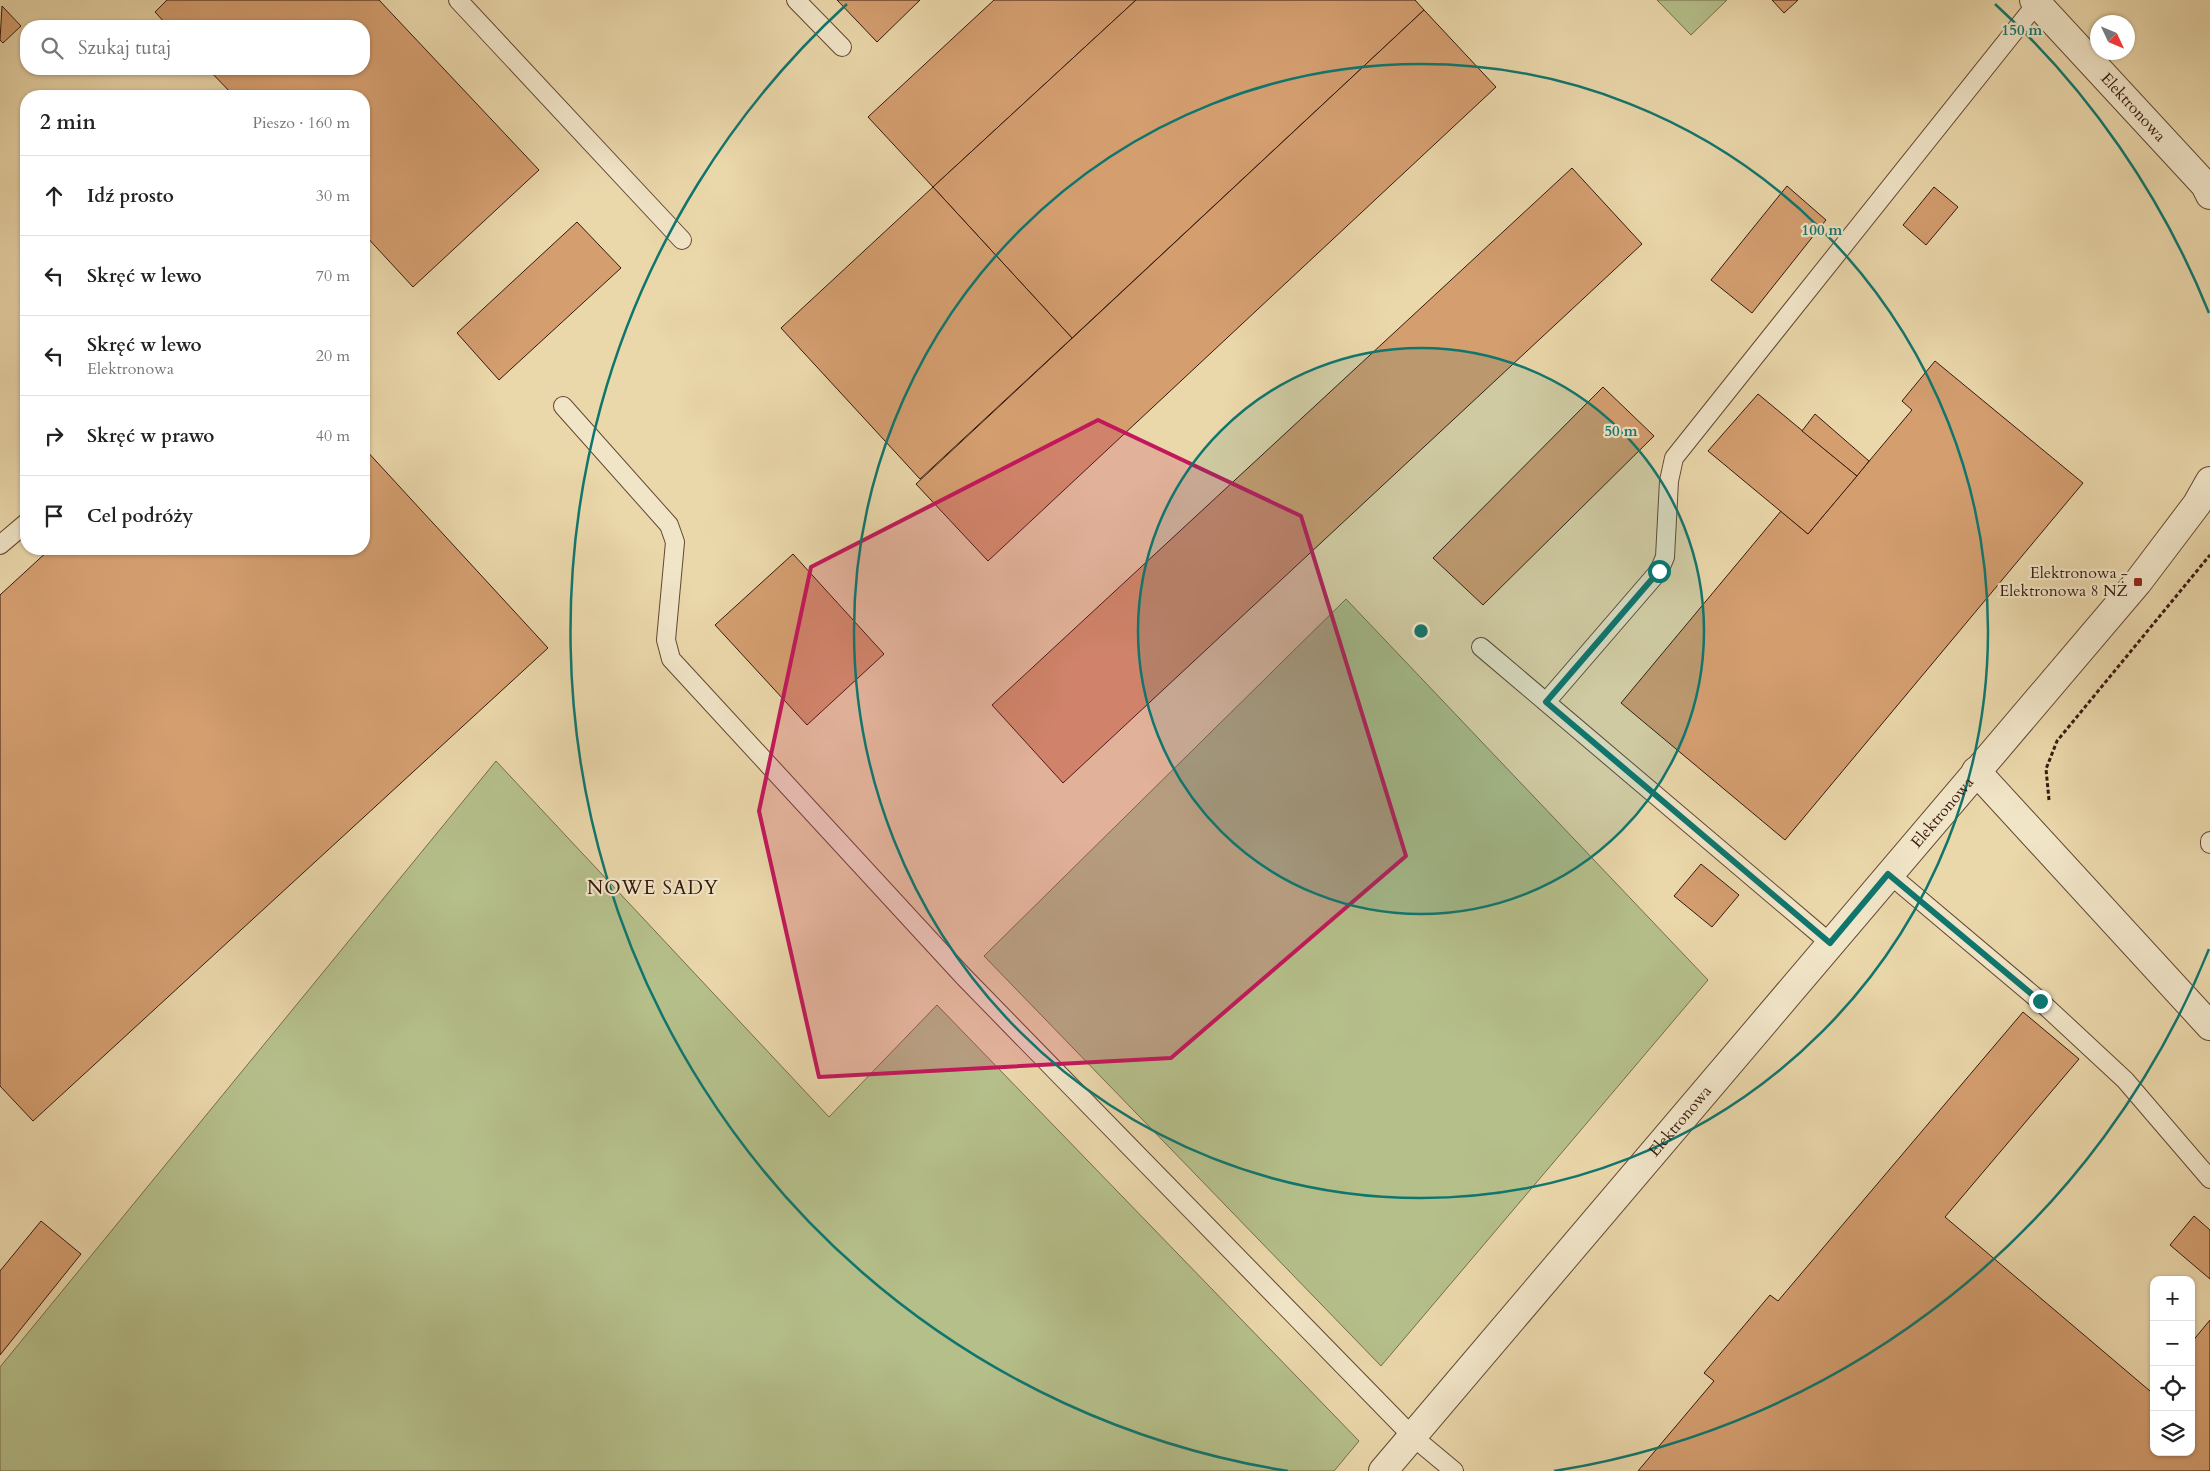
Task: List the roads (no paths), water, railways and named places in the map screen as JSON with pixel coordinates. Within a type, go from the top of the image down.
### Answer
[{"type":"street","name":"Elektronowa","points":[[2036,2],[2205,185],[2210,195]]},
{"type":"street","name":"Elektronowa","points":[[1383,1471],[1888,874],[2138,582],[2197,504],[2210,481]]},
{"type":"street","name":"Elektronowa","points":[[1976,771],[2210,1026]]},
{"type":"lane","points":[[458,0],[682,240]]},
{"type":"lane","points":[[796,0],[842,47]]},
{"type":"lane","points":[[1546,702],[1659,571],[1665,557],[1669,481],[1674,458],[2036,2]]},
{"type":"lane","points":[[563,406],[669,525],[675,542],[666,640],[671,659],[964,977],[1412,1436],[1454,1471]]},
{"type":"lane","points":[[0,545],[20,528]]},
{"type":"lane","points":[[1481,647],[1830,943]]},
{"type":"lane","points":[[1888,874],[2040,1001],[2126,1080],[2210,1178]]},
{"type":"place","name":"Elektronowa - Elektronowa 8 NŻ","points":[[2138,582]]},
{"type":"district","name":"NOWE SADY","points":[[653,888]]}]
